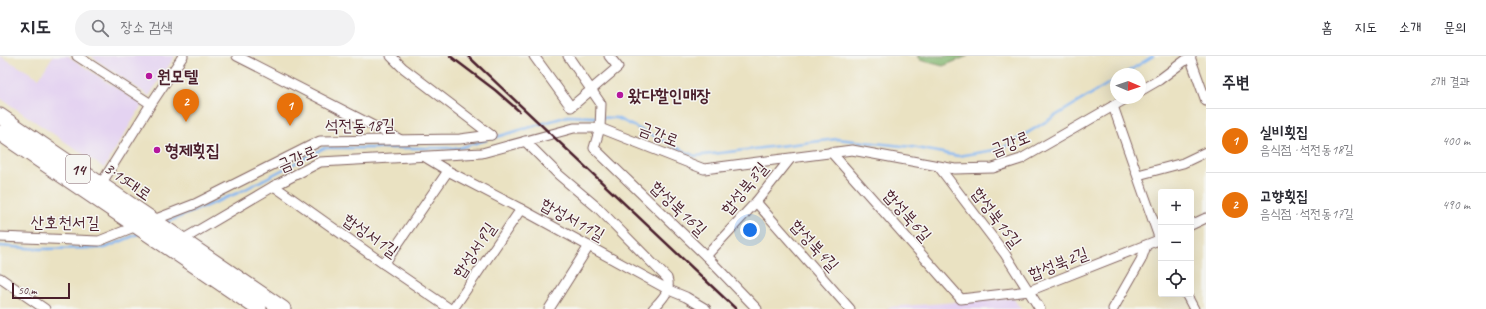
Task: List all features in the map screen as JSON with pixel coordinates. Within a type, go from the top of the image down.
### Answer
[{"type":"main road","name":"3·15대로","points":[[0,116],[101,184],[146,224]]},
{"type":"main road","name":"3·15대로","points":[[0,133],[146,224]]},
{"type":"main road","name":"14","points":[[146,224],[173,239],[283,309]]},
{"type":"main road","name":"14","points":[[173,239],[259,309]]},
{"type":"street","points":[[77,56],[151,104]]},
{"type":"street","points":[[101,184],[183,56]]},
{"type":"street","points":[[237,56],[401,140]]},
{"type":"street","name":"석전동18길","points":[[146,224],[195,204],[320,140],[460,139],[491,135],[402,67],[391,56]]},
{"type":"street","points":[[534,56],[571,107],[618,67],[609,56]]},
{"type":"street","points":[[568,56],[601,104],[600,127]]},
{"type":"street","points":[[1146,88],[1159,80],[1191,56],[1206,101]]},
{"type":"street","name":"금강로","points":[[173,239],[320,162],[482,153],[574,128],[600,127],[704,169],[852,150],[954,169],[993,168],[1021,159],[1116,104]]},
{"type":"street","points":[[1113,106],[1158,232]]},
{"type":"street","name":"합성북16길","points":[[600,127],[594,148],[706,256],[757,309]]},
{"type":"street","points":[[525,142],[559,175],[598,208],[667,278],[669,290],[653,309]]},
{"type":"street","name":"합성북6길","points":[[831,152],[961,299]]},
{"type":"street","points":[[1138,175],[1183,163],[1206,152]]},
{"type":"street","name":"합성서11길","points":[[425,157],[448,171],[521,208],[706,309]]},
{"type":"street","name":"합성북3길","points":[[706,256],[756,202],[790,159]]},
{"type":"street","name":"합성북15길","points":[[938,166],[1005,254],[1040,309]]},
{"type":"street","points":[[384,264],[448,171]]},
{"type":"street","name":"합성서1길","points":[[274,186],[384,264],[451,309]]},
{"type":"street","name":"합성북4길","points":[[756,202],[850,309]]},
{"type":"street","name":"합성서9길","points":[[451,309],[521,208]]},
{"type":"street","points":[[1194,224],[1206,218]]},
{"type":"street","name":"산호천서길","points":[[0,237],[99,241],[146,224]]},
{"type":"street","name":"합성북2길","points":[[961,299],[1029,291],[1158,242]]},
{"type":"street","points":[[549,309],[589,246]]},
{"type":"street","points":[[1113,309],[1141,260],[1146,246]]},
{"type":"street","points":[[0,278],[45,309]]},
{"type":"street","points":[[1188,297],[1194,309]]},
{"type":"shaded area","points":[[0,56],[39,78],[53,56],[68,56],[142,105],[104,168],[0,98]]},
{"type":"shaded area","points":[[91,56],[175,56],[149,96]]},
{"type":"shaded area","points":[[1013,298],[1021,309],[888,309],[888,307]]},
{"type":"green space","points":[[917,56],[968,56],[943,66],[920,60]]},
{"type":"waterway","points":[[1134,68],[1153,56]]},
{"type":"waterway","points":[[493,138],[568,116],[617,118],[695,156],[837,139],[912,147],[958,156],[1001,149],[1110,83]]},
{"type":"waterway","points":[[165,223],[240,192],[324,148],[459,148],[486,140]]},
{"type":"waterway","points":[[0,246],[40,249],[105,248],[138,234]]},
{"type":"railway","points":[[450,56],[495,90],[519,111]]},
{"type":"railway","points":[[468,56],[736,309]]},
{"type":"place","name":"원모텔","points":[[149,76]]},
{"type":"place","name":"왔다할인매장","points":[[620,95]]},
{"type":"place","name":"고향횟집","points":[[186,122]]},
{"type":"place","name":"실비횟집","points":[[290,126]]},
{"type":"place","name":"형제횟집","points":[[157,150]]}]
